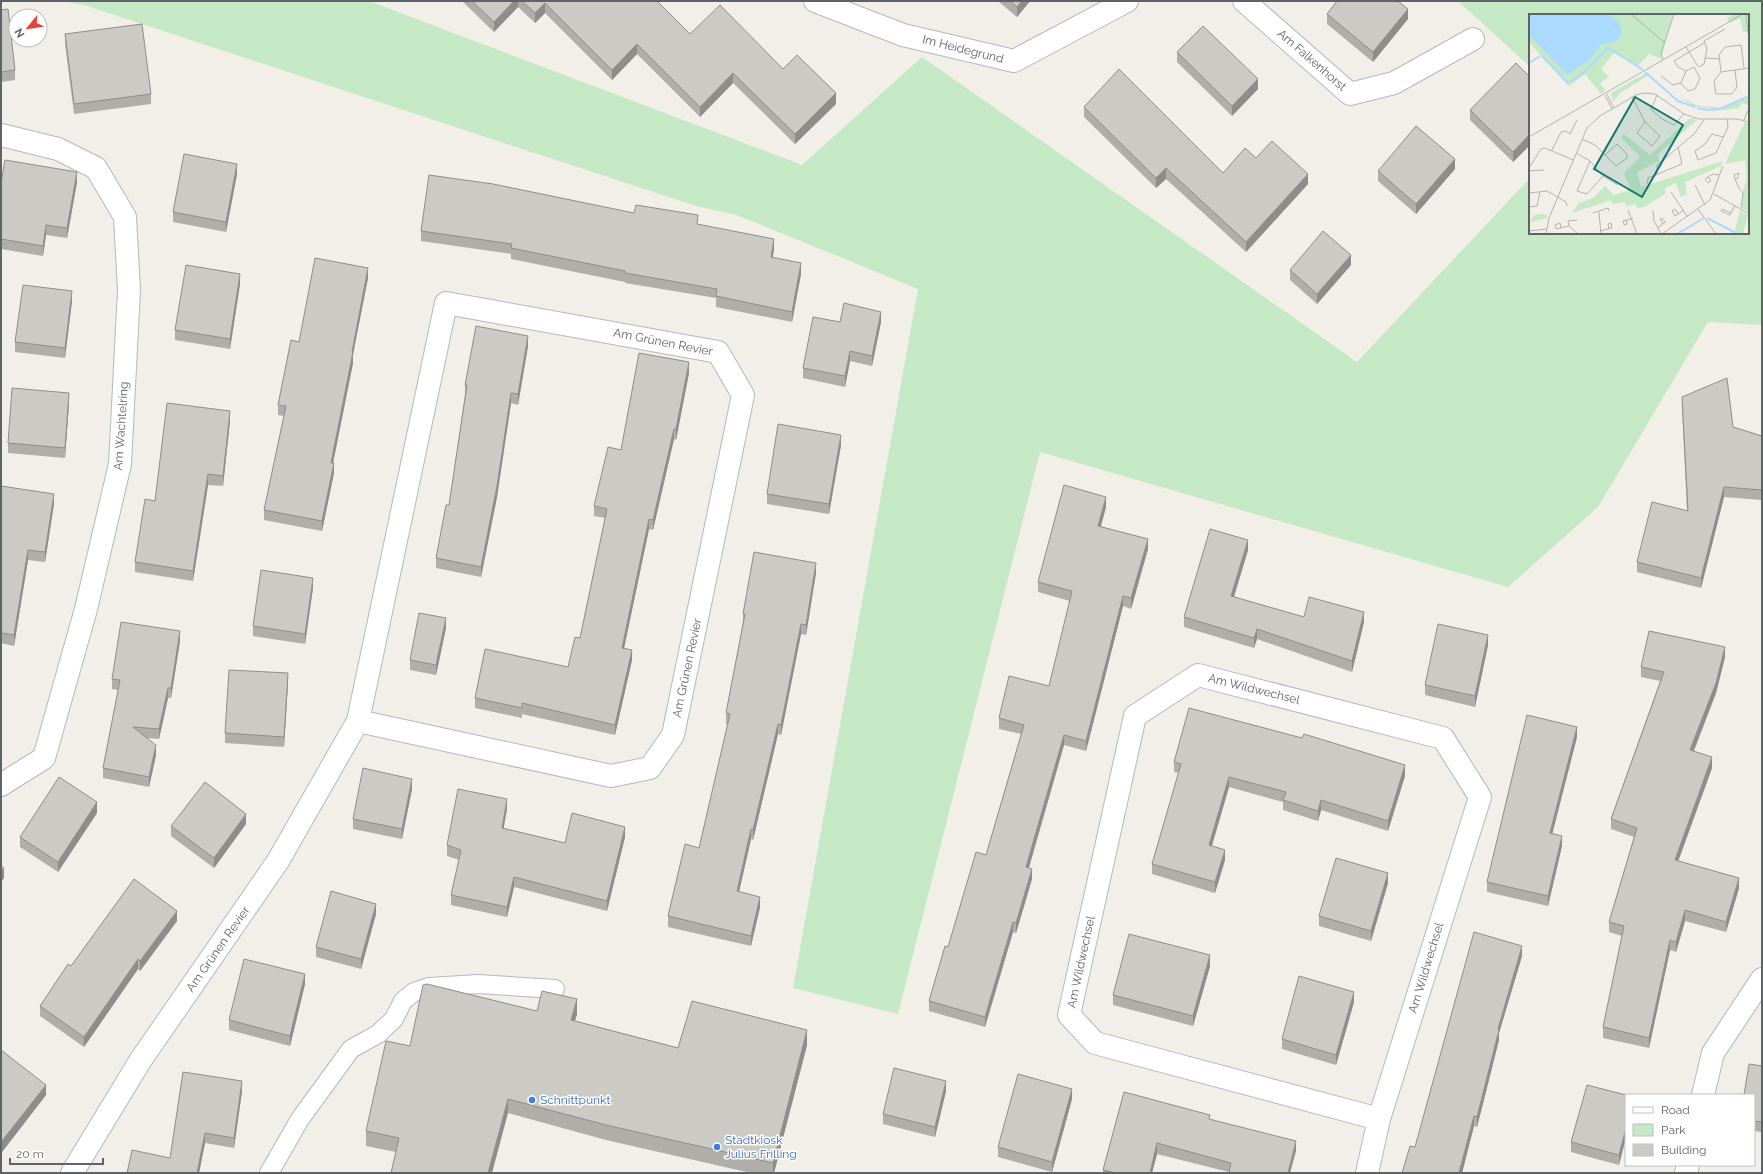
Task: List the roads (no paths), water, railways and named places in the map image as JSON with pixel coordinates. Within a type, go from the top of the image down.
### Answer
[{"type":"street","name":"Im Heidegrund","points":[[815,1],[903,35],[1014,61],[1127,1]]},
{"type":"street","name":"Am Falkenhorst","points":[[1244,1],[1350,94],[1394,83],[1473,39]]},
{"type":"street","name":"Am Wachtelring","points":[[1,135],[58,149],[96,168],[125,217],[129,290],[120,464],[86,609],[44,758],[1,785]]},
{"type":"street","name":"Am Grünen Revier","points":[[72,1173],[140,1061],[278,861],[358,721],[446,303],[718,352],[743,395],[673,735],[650,768],[611,776],[358,721]]},
{"type":"street","name":"Am Wildwechsel","points":[[1367,1173],[1379,1119],[1480,796],[1443,738],[1198,675],[1135,716],[1069,1015],[1095,1043],[1379,1119]]},
{"type":"street","points":[[1704,1094],[1713,1053],[1762,979]]},
{"type":"lane","points":[[269,1173],[300,1119],[351,1049],[378,1034],[394,1019],[403,1001],[414,992],[429,987],[478,984],[555,989]]},
{"type":"place","name":"Schnittpunkt","points":[[532,1100]]},
{"type":"place","name":"Stadtkiosk Julius Frilling","points":[[717,1147]]}]
